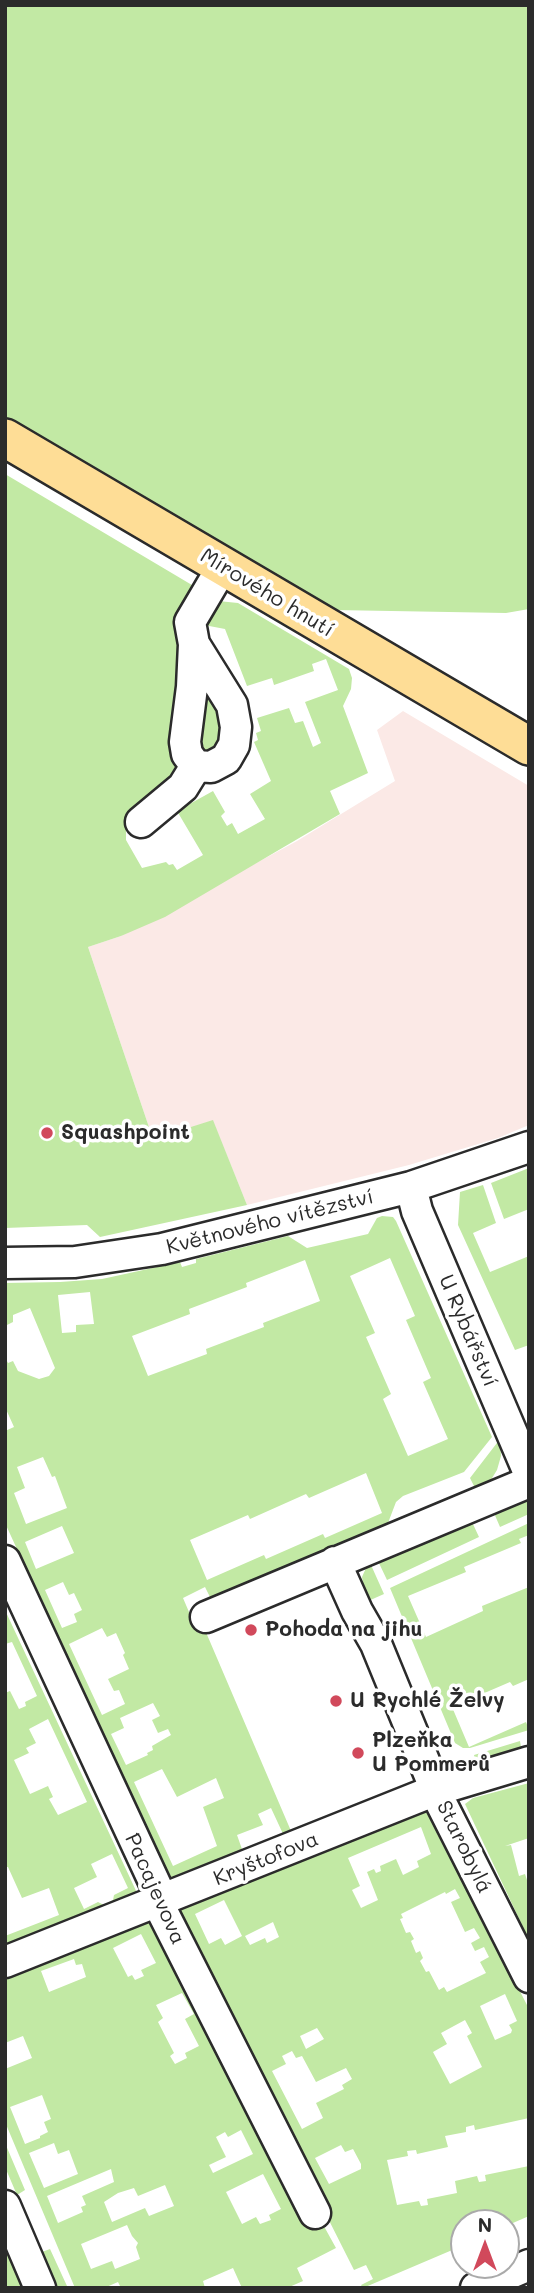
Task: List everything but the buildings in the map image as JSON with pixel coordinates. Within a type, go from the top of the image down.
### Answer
[{"type":"main road","name":"Mírového hnutí","points":[[5,438],[529,746]]},
{"type":"street","points":[[194,644],[232,705],[236,727],[234,745],[226,759],[211,767],[196,766],[187,754],[185,742],[194,644],[190,622],[223,566]]},
{"type":"street","points":[[141,822],[183,787],[196,766]]},
{"type":"street","name":"Květnového vítězství","points":[[5,1264],[75,1262],[163,1249],[411,1187],[529,1147]]},
{"type":"street","name":"U Rybářství","points":[[411,1187],[417,1211],[529,1473]]},
{"type":"street","points":[[205,1617],[529,1482]]},
{"type":"street","name":"Pacajevova","points":[[5,1561],[158,1890],[158,1903],[315,2213]]},
{"type":"street","name":"Starobylá","points":[[335,1562],[357,1611],[376,1644],[436,1790],[529,1977]]},
{"type":"street","name":"Kryštofova","points":[[5,1962],[436,1790],[529,1762]]},
{"type":"street","points":[[5,2206],[40,2288]]},
{"type":"street","points":[[476,2288],[529,2265]]},
{"type":"shaded area","points":[[403,711],[529,786],[529,1125],[498,1138],[409,1165],[247,1205],[213,1121],[153,1139],[88,947],[121,936],[297,841],[395,781],[377,730]]},
{"type":"green space","points":[[5,5],[529,5],[529,609],[506,613],[334,610],[5,418]]},
{"type":"green space","points":[[5,474],[197,588],[180,774],[126,826],[126,840],[142,868],[166,862],[173,864],[177,870],[203,855],[177,811],[213,791],[225,812],[221,816],[227,826],[232,823],[238,834],[265,819],[250,794],[271,781],[254,742],[258,740],[256,733],[261,731],[257,718],[289,708],[295,723],[303,721],[313,747],[321,743],[305,702],[338,690],[326,659],[312,664],[314,671],[274,685],[272,678],[247,686],[225,629],[204,625],[218,601],[238,603],[349,669],[352,678],[351,689],[343,706],[368,773],[330,791],[340,814],[165,917],[88,947],[153,1139],[213,1120],[247,1205],[100,1237],[87,1225],[5,1228]]},
{"type":"green space","points":[[200,672],[228,723],[215,754],[197,751]]},
{"type":"green space","points":[[529,1168],[529,1209],[504,1219],[491,1183]]},
{"type":"green space","points":[[483,1185],[496,1223],[473,1233],[490,1272],[529,1256],[529,1345],[515,1350],[458,1225],[460,1192]]},
{"type":"green space","points":[[393,1217],[396,1221],[492,1437],[464,1472],[403,1496],[396,1502],[388,1523],[210,1597],[205,1587],[183,1598],[198,1633],[205,1630],[291,1831],[284,1836],[271,1808],[258,1814],[263,1825],[237,1835],[243,1852],[170,1882],[5,1523],[5,1431],[14,1427],[5,1407],[5,1357],[8,1363],[13,1361],[18,1371],[39,1379],[49,1376],[55,1368],[30,1308],[13,1315],[13,1322],[5,1326],[5,1283],[102,1279],[180,1262],[182,1267],[196,1263],[196,1259],[288,1236],[307,1248],[368,1234],[377,1218]],"holes":[[[390,1258],[415,1316],[406,1320],[431,1378],[423,1382],[448,1439],[408,1456],[383,1399],[391,1394],[366,1337],[375,1333],[350,1276]],[[305,1260],[320,1301],[263,1323],[264,1327],[206,1349],[207,1354],[148,1376],[132,1336],[190,1314],[189,1309],[247,1287],[246,1283]],[[90,1292],[94,1324],[76,1325],[76,1332],[62,1333],[58,1295]],[[43,1457],[52,1477],[55,1476],[67,1508],[26,1524],[14,1493],[25,1488],[17,1467]],[[366,1473],[382,1513],[325,1538],[323,1534],[266,1559],[264,1555],[207,1580],[190,1540],[248,1515],[250,1519],[306,1494],[309,1498]],[[62,1526],[74,1553],[36,1569],[25,1542]],[[63,1582],[69,1595],[74,1593],[82,1610],[74,1614],[77,1622],[62,1628],[45,1590]],[[102,1628],[107,1637],[116,1633],[129,1669],[108,1679],[114,1691],[119,1690],[125,1704],[102,1715],[69,1644]],[[153,1703],[160,1716],[152,1720],[158,1733],[168,1729],[171,1735],[152,1746],[153,1750],[147,1753],[148,1755],[126,1765],[111,1734],[124,1728],[120,1718]],[[162,1769],[177,1797],[216,1778],[224,1798],[203,1807],[217,1846],[173,1866],[134,1782]]]},
{"type":"green space","points":[[500,1439],[501,1456],[497,1470],[489,1483],[476,1490],[470,1478]]},
{"type":"green space","points":[[529,1498],[529,1514],[500,1527],[494,1513]]},
{"type":"green space","points":[[472,1522],[479,1537],[387,1580],[378,1561]]},
{"type":"green space","points":[[529,1523],[529,1535],[519,1539],[521,1543],[464,1567],[466,1572],[408,1596],[426,1637],[483,1611],[482,1606],[529,1587],[529,1679],[513,1686],[510,1682],[452,1707],[469,1747],[526,1722],[529,1730],[470,1748],[463,1748],[455,1743],[390,1588]]},
{"type":"green space","points":[[371,1565],[384,1594],[366,1602],[362,1577],[366,1568]]},
{"type":"green space","points":[[5,1610],[138,1895],[5,1947],[5,1936],[59,1915],[49,1888],[22,1898],[8,1867],[5,1867],[5,1693],[10,1691],[19,1709],[26,1706],[25,1702],[37,1696],[12,1642],[5,1644]],"holes":[[[48,1719],[87,1802],[58,1815],[49,1799],[53,1797],[48,1786],[30,1794],[14,1760],[29,1753],[26,1748],[36,1743],[29,1729]],[[112,1854],[128,1888],[114,1895],[113,1900],[104,1905],[98,1902],[84,1909],[74,1888],[97,1877],[91,1864]]]},
{"type":"green space","points":[[520,1741],[522,1753],[476,1766],[474,1755]]},
{"type":"green space","points":[[529,1783],[529,1838],[505,1846],[511,1845],[519,1876],[525,1874],[529,1886],[529,1940],[465,1804],[473,1798]]},
{"type":"green space","points":[[428,1810],[529,2009],[529,2118],[475,2130],[474,2125],[466,2127],[466,2132],[445,2136],[448,2147],[417,2154],[416,2150],[407,2151],[408,2156],[387,2160],[397,2205],[419,2201],[421,2206],[428,2205],[427,2199],[457,2193],[455,2181],[477,2176],[479,2182],[486,2181],[485,2175],[529,2166],[529,2216],[520,2220],[520,2209],[450,2209],[450,2251],[363,2288],[361,2285],[373,2279],[366,2265],[354,2270],[173,1911]],"holes":[[[421,1827],[431,1854],[417,1861],[419,1867],[403,1875],[396,1859],[380,1866],[381,1871],[376,1873],[374,1869],[367,1872],[378,1900],[361,1908],[352,1890],[360,1886],[348,1858]],[[455,1889],[460,1898],[451,1902],[465,1932],[474,1928],[480,1938],[471,1943],[475,1951],[484,1947],[489,1957],[480,1962],[486,1973],[447,1992],[444,1987],[439,1990],[429,1971],[426,1972],[420,1961],[423,1958],[420,1951],[416,1953],[411,1941],[414,1939],[410,1932],[406,1933],[400,1919],[403,1918],[401,1914],[445,1892],[446,1894]],[[224,1900],[242,1936],[225,1945],[221,1938],[209,1944],[195,1914]],[[273,1922],[279,1937],[267,1943],[265,1938],[250,1945],[245,1936]],[[505,1994],[517,2021],[509,2025],[511,2033],[495,2040],[480,2006]],[[465,2020],[472,2033],[467,2036],[482,2067],[450,2084],[433,2052],[447,2044],[441,2033]],[[317,2028],[324,2039],[306,2049],[300,2036]],[[292,2051],[296,2058],[302,2056],[316,2082],[346,2068],[352,2079],[342,2085],[344,2089],[316,2103],[323,2118],[302,2129],[272,2071],[286,2064],[282,2056]],[[341,2145],[345,2152],[353,2149],[361,2169],[329,2184],[315,2158]]]},
{"type":"green space","points":[[153,1917],[336,2248],[297,2268],[303,2281],[287,2288],[242,2288],[233,2268],[203,2281],[205,2288],[121,2288],[118,2282],[104,2288],[75,2288],[5,2122],[5,2069],[32,2058],[23,2036],[5,2043],[5,1976]],"holes":[[[141,1934],[156,1963],[141,1970],[144,1976],[135,1980],[132,1975],[128,1977],[113,1948]],[[74,1959],[76,1965],[82,1964],[86,1977],[49,1992],[41,1971]],[[182,1993],[194,2014],[185,2019],[199,2046],[185,2053],[187,2058],[175,2064],[170,2056],[174,2053],[158,2022],[163,2018],[156,2005]],[[42,2095],[51,2119],[44,2122],[48,2132],[25,2144],[10,2107]],[[241,2130],[253,2154],[213,2173],[209,2165],[226,2157],[216,2137],[225,2132],[228,2137]],[[54,2143],[58,2154],[69,2150],[78,2174],[44,2188],[29,2153]],[[111,2169],[114,2182],[82,2196],[86,2205],[81,2207],[83,2212],[58,2223],[47,2196]],[[263,2174],[281,2209],[269,2215],[271,2220],[260,2224],[256,2217],[242,2224],[226,2192]],[[165,2185],[174,2206],[149,2216],[145,2208],[112,2222],[104,2202],[118,2193],[134,2188],[138,2196]],[[127,2225],[138,2243],[136,2247],[140,2259],[115,2269],[112,2261],[91,2269],[81,2244]]]},
{"type":"green space","points":[[5,2143],[25,2190],[17,2195],[5,2167]]},
{"type":"green space","points":[[5,2243],[12,2258],[21,2288],[5,2288]]},
{"type":"green space","points":[[50,2249],[67,2286],[57,2288],[42,2252]]},
{"type":"place","name":"Squashpoint","points":[[47,1133]]},
{"type":"place","name":"Pohoda na jihu","points":[[251,1630]]},
{"type":"place","name":"U Rychlé Želvy","points":[[336,1701]]},
{"type":"place","name":"Plzeňka U Pommerů","points":[[358,1753]]}]
